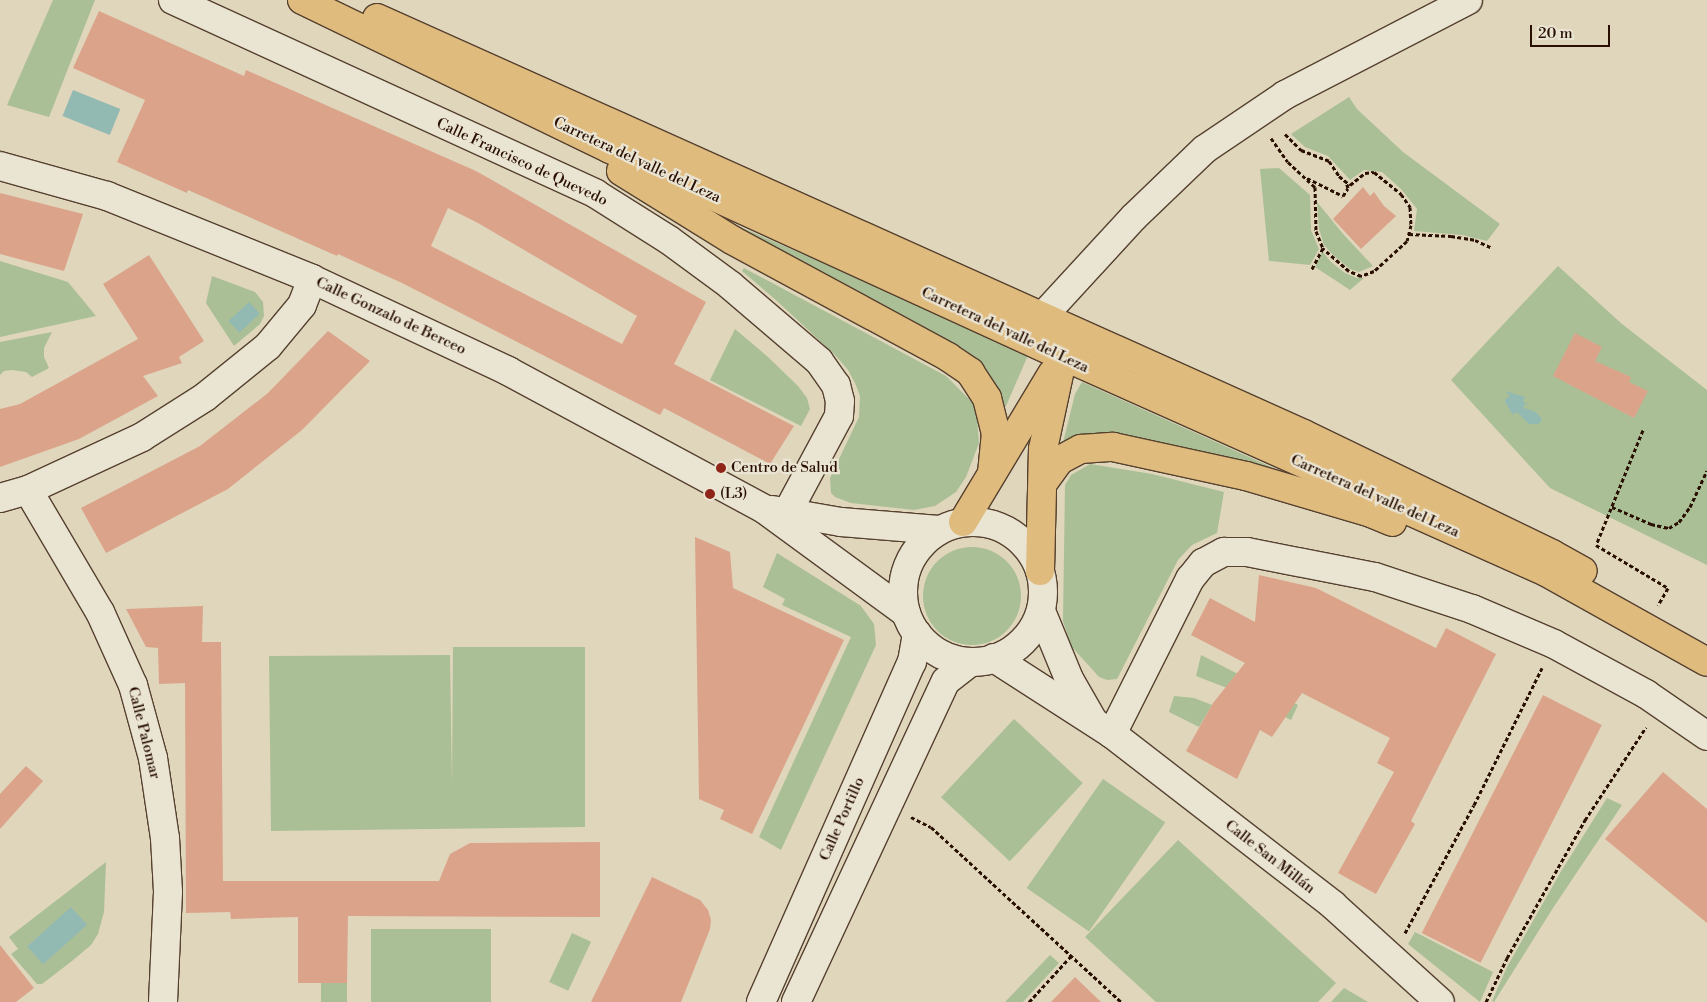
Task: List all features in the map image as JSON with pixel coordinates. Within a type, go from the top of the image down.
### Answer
[{"type":"main road","name":"Carretera del valle del Leza","points":[[302,0],[376,38],[610,148],[1063,356],[1546,572],[1669,639],[1707,662]]},
{"type":"main road","name":"Carretera del valle del Leza","points":[[334,0],[561,98],[1304,434],[1552,554],[1654,612],[1707,649]]},
{"type":"main road","points":[[376,38],[445,85],[634,177],[732,240],[948,357],[970,372],[987,398],[996,433],[992,473]]},
{"type":"main road","points":[[785,200],[860,251],[1046,333],[1063,356],[1043,449],[1044,483],[1040,571]]},
{"type":"main road","points":[[951,526],[992,473],[1063,356],[1082,351],[1252,426],[1304,434]]},
{"type":"main road","points":[[1044,483],[1060,460],[1081,449],[1113,447],[1246,476],[1371,513],[1669,639]]},
{"type":"street","name":"Calle Francisco de Quevedo","points":[[173,0],[596,194],[670,240],[730,284],[819,361],[836,385],[840,400],[839,416],[814,465],[776,510]]},
{"type":"street","points":[[1042,316],[1134,217],[1205,149],[1285,95],[1468,0]]},
{"type":"street","name":"Calle Gonzalo de Berceo","points":[[0,166],[107,196],[312,279],[508,371],[776,510],[911,623]]},
{"type":"street","points":[[0,498],[28,490],[142,438],[205,397],[268,346],[302,305],[312,279]]},
{"type":"street","name":"Calle Francisco de Quevedo","points":[[814,465],[814,491],[826,508],[841,522]]},
{"type":"street","name":"Calle Palomar","points":[[28,490],[100,612],[133,685],[150,749],[165,838],[168,892],[163,1002]]},
{"type":"street","name":"Calle Gonzalo de Berceo","points":[[776,510],[841,522],[951,526]]},
{"type":"street","points":[[796,1002],[946,681],[982,660],[1010,652],[1023,641],[1034,627],[1041,611],[1043,591],[1040,571],[1032,553],[1018,539],[1002,528],[983,522],[951,526],[920,545],[908,566],[903,590],[911,623],[927,645],[940,654],[982,660]]},
{"type":"street","points":[[1102,727],[1190,579],[1203,563],[1224,552],[1247,552],[1376,577],[1472,609],[1554,644],[1579,657],[1646,694],[1707,736]]},
{"type":"street","name":"Calle San Millán","points":[[1041,611],[1069,679],[1102,727]]},
{"type":"street","name":"Calle Portillo","points":[[761,1002],[912,662],[911,623]]},
{"type":"street","name":"Calle San Millán","points":[[982,660],[1102,727],[1333,905],[1440,1002]]},
{"type":"path","points":[[1259,113],[1273,141],[1288,162],[1315,187],[1316,231],[1323,248],[1349,271],[1361,276],[1374,271],[1407,241],[1411,225],[1410,207],[1401,194],[1374,172],[1365,173],[1350,184],[1329,161],[1301,150],[1286,134]]},
{"type":"path","points":[[1302,176],[1343,196],[1348,188],[1345,180]]},
{"type":"path","points":[[1409,234],[1451,236],[1475,240],[1490,246]]},
{"type":"path","points":[[1312,269],[1323,248]]},
{"type":"path","points":[[1643,430],[1596,545],[1668,588],[1654,612]]},
{"type":"path","points":[[1612,506],[1651,524],[1669,528],[1679,522],[1690,507],[1707,470]]},
{"type":"path","points":[[1403,938],[1474,805],[1545,662]]},
{"type":"path","points":[[1486,1002],[1507,958],[1585,820],[1648,724]]},
{"type":"path","points":[[910,816],[931,827],[1121,1002]]},
{"type":"path","points":[[1030,1002],[1072,956]]},
{"type":"green space","points":[[53,0],[95,0],[49,117],[7,105]]},
{"type":"green space","points":[[1349,97],[1357,109],[1403,152],[1500,224],[1487,241],[1462,235],[1414,231],[1417,209],[1401,189],[1382,172],[1364,170],[1350,180],[1328,156],[1305,147],[1291,134]]},
{"type":"green space","points":[[1279,168],[1310,195],[1311,230],[1319,249],[1310,265],[1269,261],[1260,169]]},
{"type":"green space","points":[[1317,202],[1373,266],[1359,272],[1350,269],[1324,245],[1319,229]]},
{"type":"green space","points":[[713,215],[1029,353],[1006,406],[1002,409]]},
{"type":"green space","points":[[1322,251],[1331,262],[1345,273],[1357,278],[1364,278],[1350,290],[1315,267]]},
{"type":"green space","points":[[0,261],[68,282],[96,316],[0,337]]},
{"type":"green space","points":[[1558,266],[1622,324],[1707,390],[1707,565],[1550,488],[1451,380]]},
{"type":"green space","points":[[744,268],[946,376],[976,406],[979,443],[966,477],[956,492],[935,506],[914,510],[851,503],[835,497],[831,493],[830,478],[859,417],[860,396],[855,383],[848,370],[835,355],[742,271]]},
{"type":"green space","points":[[212,276],[255,292],[263,302],[264,316],[260,324],[234,346],[206,303]]},
{"type":"green space","points":[[735,329],[768,357],[798,386],[807,398],[810,409],[801,426],[710,380]]},
{"type":"green space","points":[[52,332],[44,348],[44,357],[49,368],[32,377],[26,372],[12,370],[4,371],[0,375],[0,342]]},
{"type":"green space","points":[[1082,382],[1305,482],[1062,447],[1075,394]]},
{"type":"green space","points":[[1090,464],[1152,474],[1224,492],[1217,533],[1192,545],[1178,560],[1117,679],[1107,680],[1099,677],[1071,646],[1063,621],[1065,485],[1071,475]]},
{"type":"green space","points":[[972,547],[991,551],[1007,561],[1017,577],[1021,596],[1017,615],[1007,631],[991,641],[972,645],[953,641],[937,631],[927,615],[923,596],[927,577],[937,561],[953,551]]},
{"type":"green space","points":[[777,553],[861,606],[874,624],[876,645],[781,850],[759,837],[851,637],[782,605],[785,599],[763,587]]},
{"type":"green space","points":[[453,647],[585,647],[585,827],[271,831],[269,656],[450,655],[452,785]]},
{"type":"green space","points":[[1201,655],[1298,705],[1291,720],[1227,688],[1196,676]]},
{"type":"green space","points":[[1174,696],[1194,698],[1212,705],[1199,727],[1169,712]]},
{"type":"green space","points":[[1014,719],[1083,783],[1010,861],[941,797]]},
{"type":"green space","points":[[1103,779],[1165,823],[1089,932],[1027,888]]},
{"type":"green space","points":[[1607,798],[1622,805],[1553,908],[1494,1002],[1492,1001],[1507,967],[1560,873]]},
{"type":"green space","points":[[1178,840],[1336,983],[1318,1002],[1156,1002],[1085,937]]},
{"type":"green space","points":[[106,862],[104,912],[98,934],[91,945],[72,961],[42,984],[37,984],[11,954],[18,949],[9,937]]},
{"type":"green space","points":[[371,929],[491,929],[491,1002],[371,1002]]},
{"type":"green space","points":[[1415,932],[1493,972],[1480,1002],[1408,944]]},
{"type":"green space","points":[[572,933],[591,942],[568,991],[549,982]]},
{"type":"green space","points":[[1050,955],[1059,963],[1023,1002],[1005,1002]]},
{"type":"green space","points":[[321,983],[347,983],[347,1002],[321,1002]]},
{"type":"green space","points":[[1344,988],[1368,1002],[1331,1002]]},
{"type":"water","points":[[73,90],[120,109],[110,135],[63,116]]},
{"type":"water","points":[[249,302],[260,314],[239,333],[229,321]]},
{"type":"water","points":[[1505,391],[1525,397],[1523,402],[1528,403],[1524,405],[1524,408],[1536,412],[1542,419],[1539,424],[1529,424],[1517,412],[1513,415],[1505,402],[1510,396]]},
{"type":"water","points":[[71,907],[87,925],[43,964],[27,946]]},
{"type":"building","points":[[99,11],[244,76],[246,70],[476,171],[706,302],[674,364],[794,426],[770,464],[664,408],[660,415],[402,283],[188,190],[187,193],[117,162],[145,100],[73,68]],"holes":[[[448,208],[478,223],[637,316],[622,344],[431,246]]]},
{"type":"building","points":[[1363,187],[1370,196],[1374,192],[1384,206],[1396,216],[1361,249],[1333,219]]},
{"type":"building","points":[[0,193],[83,214],[64,271],[0,254]]},
{"type":"building","points":[[149,255],[204,341],[179,357],[182,363],[143,376],[158,396],[79,439],[0,467],[0,409],[20,404],[138,339],[103,284]]},
{"type":"building","points":[[328,331],[370,361],[302,430],[228,489],[106,553],[81,508],[200,446],[268,393]]},
{"type":"building","points":[[1575,333],[1602,347],[1595,361],[1631,377],[1629,382],[1648,391],[1634,418],[1553,376]]},
{"type":"building","points":[[695,537],[730,552],[733,588],[844,640],[752,834],[720,819],[724,810],[699,799]]},
{"type":"building","points":[[1259,575],[1316,588],[1436,648],[1446,628],[1496,654],[1411,821],[1415,824],[1376,894],[1338,873],[1394,772],[1377,763],[1390,738],[1302,693],[1272,737],[1260,730],[1237,779],[1186,751],[1213,703],[1245,663],[1191,635],[1210,598],[1255,622]]},
{"type":"building","points":[[203,606],[202,642],[221,642],[223,881],[439,881],[450,854],[470,843],[600,842],[600,917],[348,916],[347,983],[298,983],[298,917],[231,919],[230,912],[186,913],[185,683],[159,684],[158,648],[146,647],[126,609]]},
{"type":"building","points":[[1543,695],[1602,725],[1481,963],[1422,933]]},
{"type":"building","points":[[26,766],[43,781],[0,829],[0,794]]},
{"type":"building","points":[[1663,772],[1707,809],[1707,923],[1605,839]]},
{"type":"building","points":[[652,877],[700,900],[708,910],[711,920],[710,929],[681,1002],[591,1002]]},
{"type":"building","points":[[0,945],[34,988],[16,1002],[0,1002]]},
{"type":"building","points":[[1075,977],[1101,1002],[1051,1002]]},
{"type":"place","name":"Centro de Salud","points":[[721,468]]},
{"type":"place","name":"(L3)","points":[[710,494]]}]
